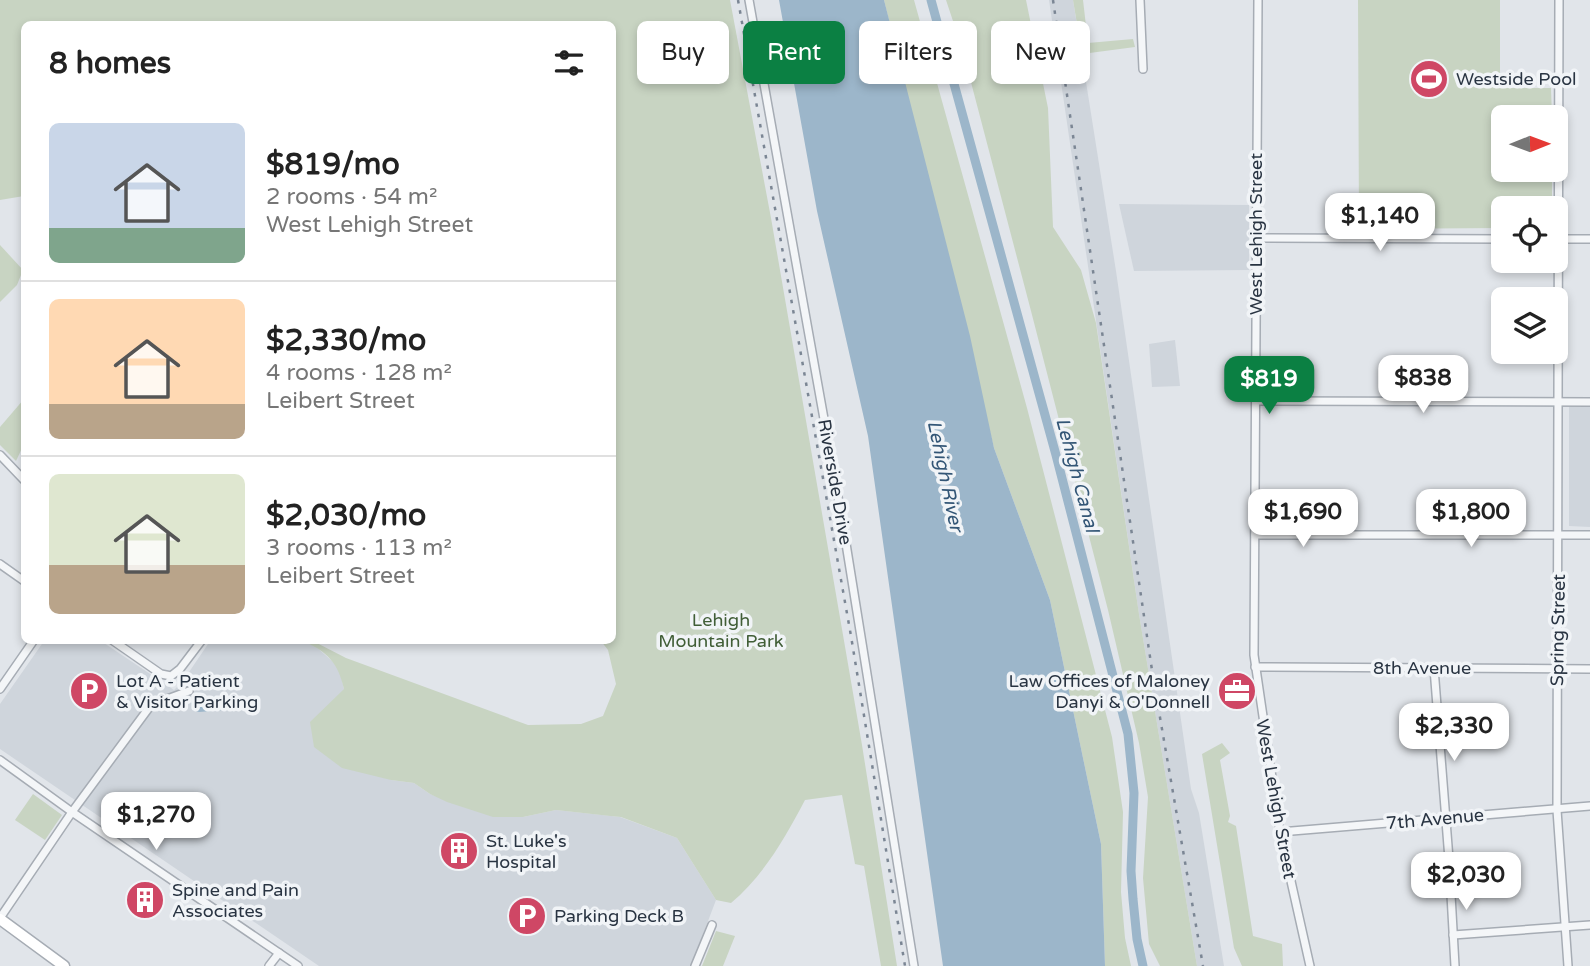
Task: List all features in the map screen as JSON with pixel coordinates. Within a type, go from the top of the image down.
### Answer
[{"type":"main road","points":[[0,919],[64,966]]},
{"type":"street","name":"Riverside Drive","points":[[749,0],[843,525],[914,966]]},
{"type":"street","points":[[1140,0],[1143,69]]},
{"type":"street","name":"West Lehigh Street","points":[[1258,0],[1255,667],[1280,832],[1310,966]]},
{"type":"street","name":"Spring Street","points":[[1557,196],[1559,0]]},
{"type":"street","points":[[1256,238],[1491,239]]},
{"type":"street","points":[[1568,239],[1590,239]]},
{"type":"street","name":"Spring Street","points":[[1557,273],[1557,810],[1568,966]]},
{"type":"street","points":[[1256,401],[1590,401]]},
{"type":"street","points":[[0,455],[21,477]]},
{"type":"street","points":[[1255,535],[1590,534]]},
{"type":"street","points":[[0,564],[21,580]]},
{"type":"street","points":[[0,690],[31,644]]},
{"type":"street","points":[[118,644],[162,674],[171,676],[180,669],[199,644]]},
{"type":"street","name":"8th Avenue","points":[[1255,667],[1590,669]]},
{"type":"street","points":[[1434,668],[1455,966]]},
{"type":"street","points":[[0,919],[72,812],[151,705],[189,691]]},
{"type":"street","points":[[0,760],[298,966]]},
{"type":"street","name":"7th Avenue","points":[[1280,832],[1590,807]]},
{"type":"street","points":[[695,966],[712,925]]},
{"type":"street","points":[[1453,935],[1590,925]]},
{"type":"street","points":[[270,966],[279,953]]},
{"type":"shaded area","points":[[1049,0],[1073,0],[1076,21],[1052,21]]},
{"type":"shaded area","points":[[1061,84],[1086,84],[1191,789],[1199,813],[1224,966],[1197,966],[1139,614]]},
{"type":"shaded area","points":[[1119,204],[1249,205],[1249,270],[1134,271]]},
{"type":"shaded area","points":[[1175,340],[1180,386],[1152,387],[1149,344]]},
{"type":"shaded area","points":[[1569,407],[1590,407],[1590,527],[1569,526]]},
{"type":"shaded area","points":[[42,644],[105,644],[174,690],[208,644],[310,644],[339,667],[344,689],[391,780],[414,783],[430,794],[468,808],[523,817],[556,810],[620,817],[677,838],[716,900],[691,966],[319,966],[0,749],[0,704]]},
{"type":"green space","name":"Lehigh Mountain Park","points":[[0,0],[730,0],[743,69],[743,84],[746,84],[771,218],[862,745],[897,966],[881,966],[864,866],[855,864],[842,795],[805,800],[764,868],[731,903],[716,900],[677,838],[621,817],[556,810],[523,817],[493,817],[447,802],[414,783],[342,768],[314,747],[310,722],[344,689],[339,672],[331,659],[309,644],[319,644],[346,658],[528,725],[581,724],[603,716],[616,684],[608,650],[603,644],[616,644],[616,21],[21,21],[21,196],[0,200]]},
{"type":"green space","points":[[884,0],[914,0],[920,21],[889,21]]},
{"type":"green space","points":[[946,0],[1026,0],[1030,21],[991,21],[991,84],[1043,84],[1048,108],[1053,227],[1081,270],[1096,323],[1139,614],[1197,966],[1160,966],[1149,944],[1143,878],[1148,797],[1139,743],[1108,610],[971,84],[977,84],[977,21],[953,21]]},
{"type":"green space","points":[[1073,0],[1083,0],[1085,21],[1076,21]]},
{"type":"green space","points":[[1358,0],[1500,0],[1500,88],[1551,88],[1552,105],[1491,105],[1491,182],[1552,182],[1552,196],[1491,196],[1491,228],[1359,229]]},
{"type":"green space","points":[[1133,39],[1135,47],[1090,53],[1090,43]]},
{"type":"green space","points":[[905,84],[937,84],[1027,408],[1112,737],[1123,812],[1121,892],[1125,938],[1131,966],[1105,966],[1101,844],[1050,600],[994,448]]},
{"type":"green space","points":[[0,245],[21,268],[21,275],[17,285],[0,302]]},
{"type":"green space","points":[[21,402],[21,450],[16,461],[0,445],[0,427]]},
{"type":"green space","points":[[1222,743],[1230,753],[1220,760],[1230,816],[1228,822],[1236,826],[1253,936],[1282,944],[1283,966],[1242,966],[1234,948],[1202,754]]},
{"type":"green space","points":[[33,794],[62,815],[45,840],[15,820]]},
{"type":"green space","points":[[716,931],[735,936],[723,966],[702,966]]},
{"type":"water","name":"Lehigh River","points":[[779,0],[884,0],[889,21],[859,21],[859,84],[906,84],[970,336],[994,448],[1050,600],[1101,844],[1105,966],[943,966],[868,436],[817,211],[794,84],[845,84],[845,21],[783,21]]},
{"type":"water","name":"Westside Pool","points":[[1420,63],[1445,77],[1438,93],[1412,82]]},
{"type":"water","points":[[237,696],[248,702],[249,708],[199,712],[192,710],[191,703],[205,697]]},
{"type":"waterway","name":"Lehigh Canal","points":[[931,0],[1056,455],[1128,734],[1134,793],[1131,871],[1137,939],[1143,966]]},
{"type":"railway","points":[[738,0],[851,636],[905,966]]},
{"type":"railway","points":[[1053,0],[1153,677],[1203,966]]},
{"type":"place","name":"Westside Pool","points":[[1429,79]]},
{"type":"place","name":"Lot A - Patient & Visitor Parking","points":[[89,691]]},
{"type":"place","name":"Law Offices of Maloney Danyi & O'Donnell","points":[[1237,691]]},
{"type":"place","name":"St. Luke's Hospital","points":[[459,851]]},
{"type":"place","name":"Spine and Pain Associates","points":[[145,900]]},
{"type":"place","name":"Parking Deck B","points":[[527,916]]}]
